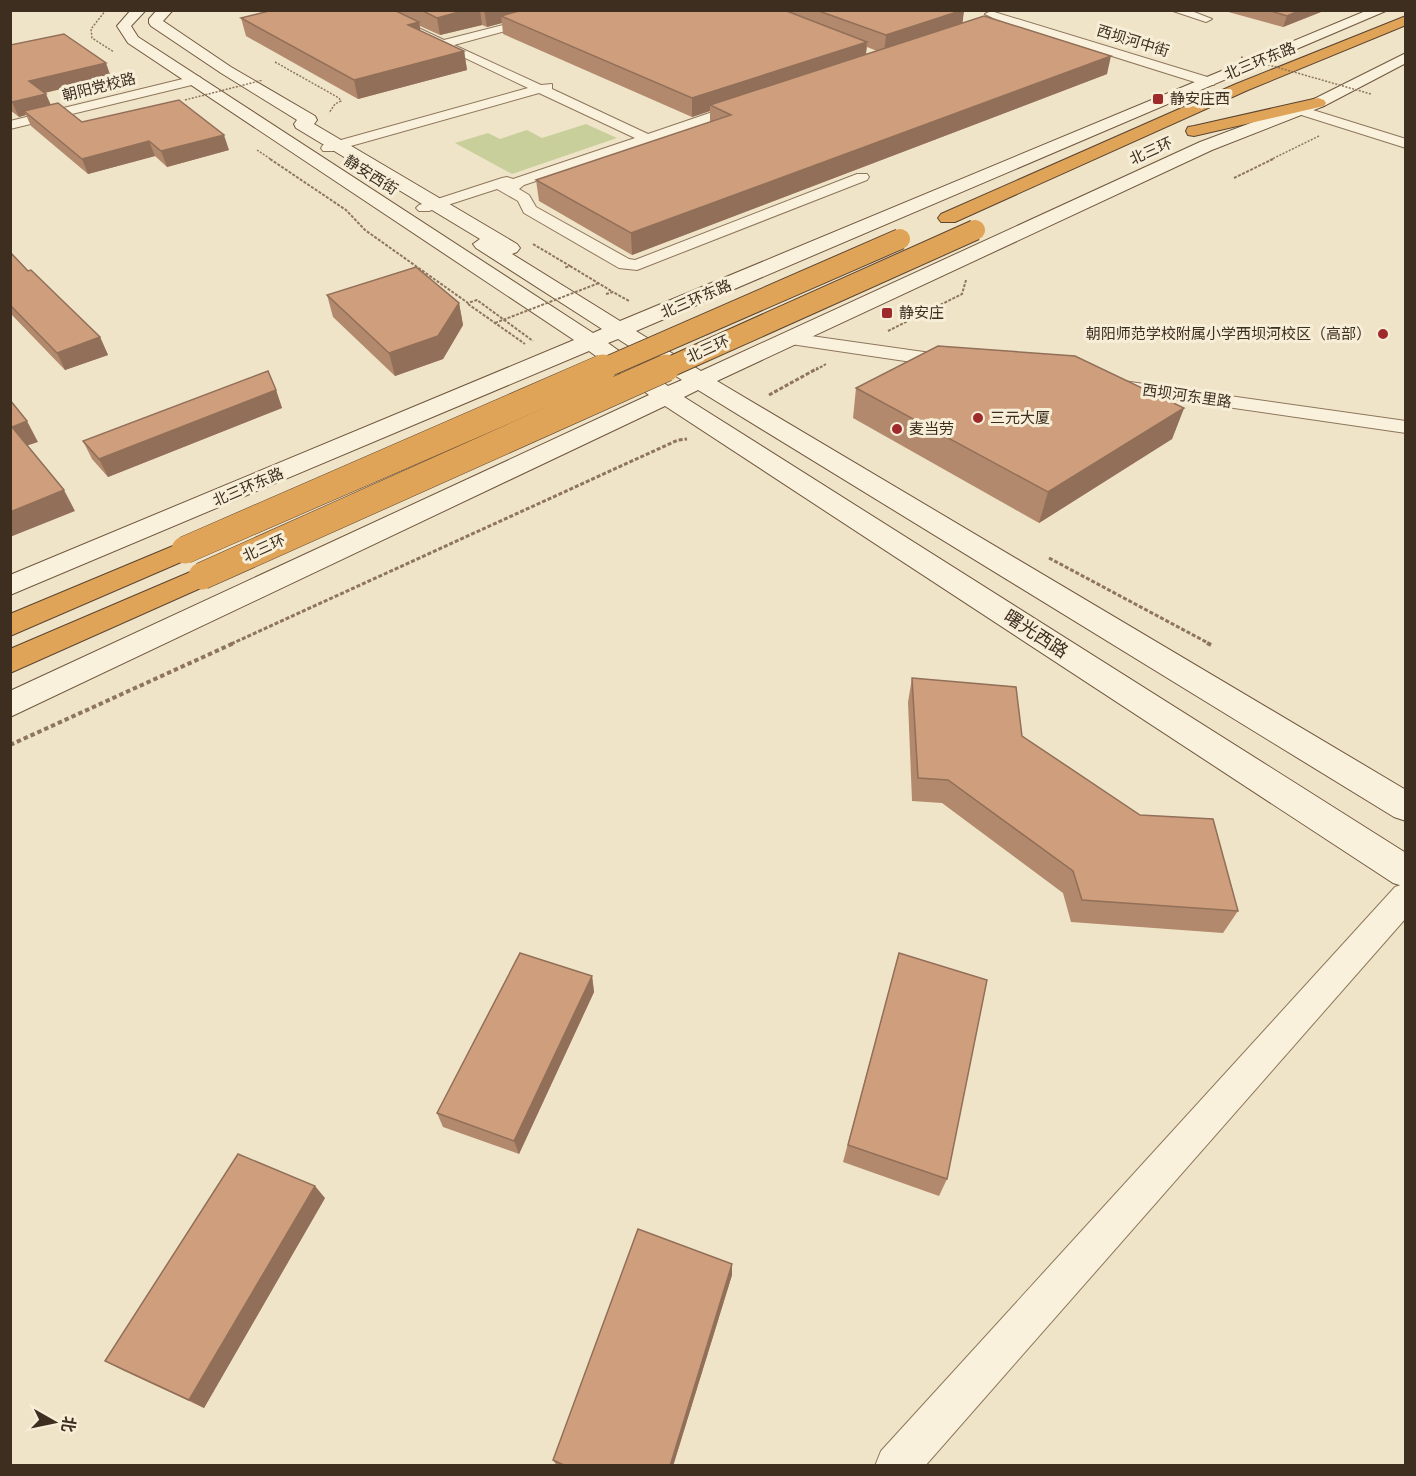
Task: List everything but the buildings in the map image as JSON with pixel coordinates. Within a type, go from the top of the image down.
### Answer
[{"type":"highway","name":"北三环","points":[[10,626],[921,230],[1242,87],[1406,20]]},
{"type":"highway","points":[[1158,126],[1204,85]]},
{"type":"highway","name":"北三环","points":[[1174,141],[1275,96]]},
{"type":"highway","points":[[1194,132],[1318,103]]},
{"type":"highway","name":"北三环","points":[[10,662],[982,234]]},
{"type":"street","points":[[119,10],[111,17],[108,24],[110,36],[315,172],[392,227],[586,346]]},
{"type":"street","name":"静安西街","points":[[139,10],[124,27],[127,33],[186,86],[381,203],[586,346]]},
{"type":"street","name":"静安西街","points":[[154,10],[142,23],[146,35],[338,145],[430,206],[632,320],[700,381]]},
{"type":"street","points":[[166,10],[156,19],[156,23],[225,70],[309,120],[302,124],[338,145],[560,84]]},
{"type":"street","points":[[370,10],[648,139]]},
{"type":"street","points":[[442,44],[578,10]]},
{"type":"street","name":"西坝河中街","points":[[978,10],[1204,85]]},
{"type":"street","points":[[1175,10],[1206,19]]},
{"type":"street","name":"北三环东路","points":[[10,586],[586,346],[632,320],[768,269],[1381,10]]},
{"type":"street","points":[[948,38],[1007,19]]},
{"type":"street","points":[[10,705],[478,483],[846,313],[982,234],[1318,103],[1406,57]]},
{"type":"street","name":"朝阳党校路","points":[[10,125],[186,86]]},
{"type":"street","points":[[430,206],[519,182],[760,101]]},
{"type":"street","points":[[1300,110],[1406,144]]},
{"type":"street","points":[[504,185],[524,198],[530,210],[625,264],[637,266],[862,177]]},
{"type":"street","points":[[381,203],[392,227]]},
{"type":"street","points":[[768,269],[846,313]]},
{"type":"street","points":[[790,339],[972,365]]},
{"type":"street","name":"曙光西路","points":[[586,346],[1406,872]]},
{"type":"street","points":[[700,381],[1406,807]]},
{"type":"street","name":"西坝河东里路","points":[[1089,382],[1406,427]]},
{"type":"street","points":[[405,422],[478,483]]},
{"type":"street","points":[[896,1466],[1406,896]]},
{"type":"path","points":[[1241,57],[1371,94]]},
{"type":"path","points":[[275,62],[339,98],[341,101],[335,104],[328,114],[329,132],[338,145]]},
{"type":"path","points":[[184,100],[263,80]]},
{"type":"path","points":[[186,86],[192,101]]},
{"type":"path","points":[[1234,178],[1344,124]]},
{"type":"path","points":[[249,144],[346,210],[365,230],[530,348],[538,344]]},
{"type":"path","points":[[767,402],[770,394],[962,294],[982,234]]},
{"type":"path","points":[[531,242],[613,292],[632,320]]},
{"type":"path","points":[[570,266],[563,268],[571,274]]},
{"type":"path","points":[[495,323],[599,283]]},
{"type":"path","points":[[588,284],[596,290]]},
{"type":"path","points":[[605,295],[613,292]]},
{"type":"path","points":[[468,303],[477,300],[534,340],[525,344]]},
{"type":"path","points":[[10,745],[678,440],[698,439]]},
{"type":"path","points":[[1044,555],[1211,645]]},
{"type":"green space","points":[[586,124],[617,138],[512,174],[455,143],[488,133],[500,139],[527,130],[542,138]]},
{"type":"place","name":"静安庄西","points":[[1158,99]]},
{"type":"place","name":"静安庄","points":[[887,313]]},
{"type":"place","name":"朝阳师范学校附属小学西坝河校区（高部）","points":[[1383,334]]},
{"type":"place","name":"三元大厦","points":[[978,418]]},
{"type":"place","name":"麦当劳","points":[[897,429]]}]
